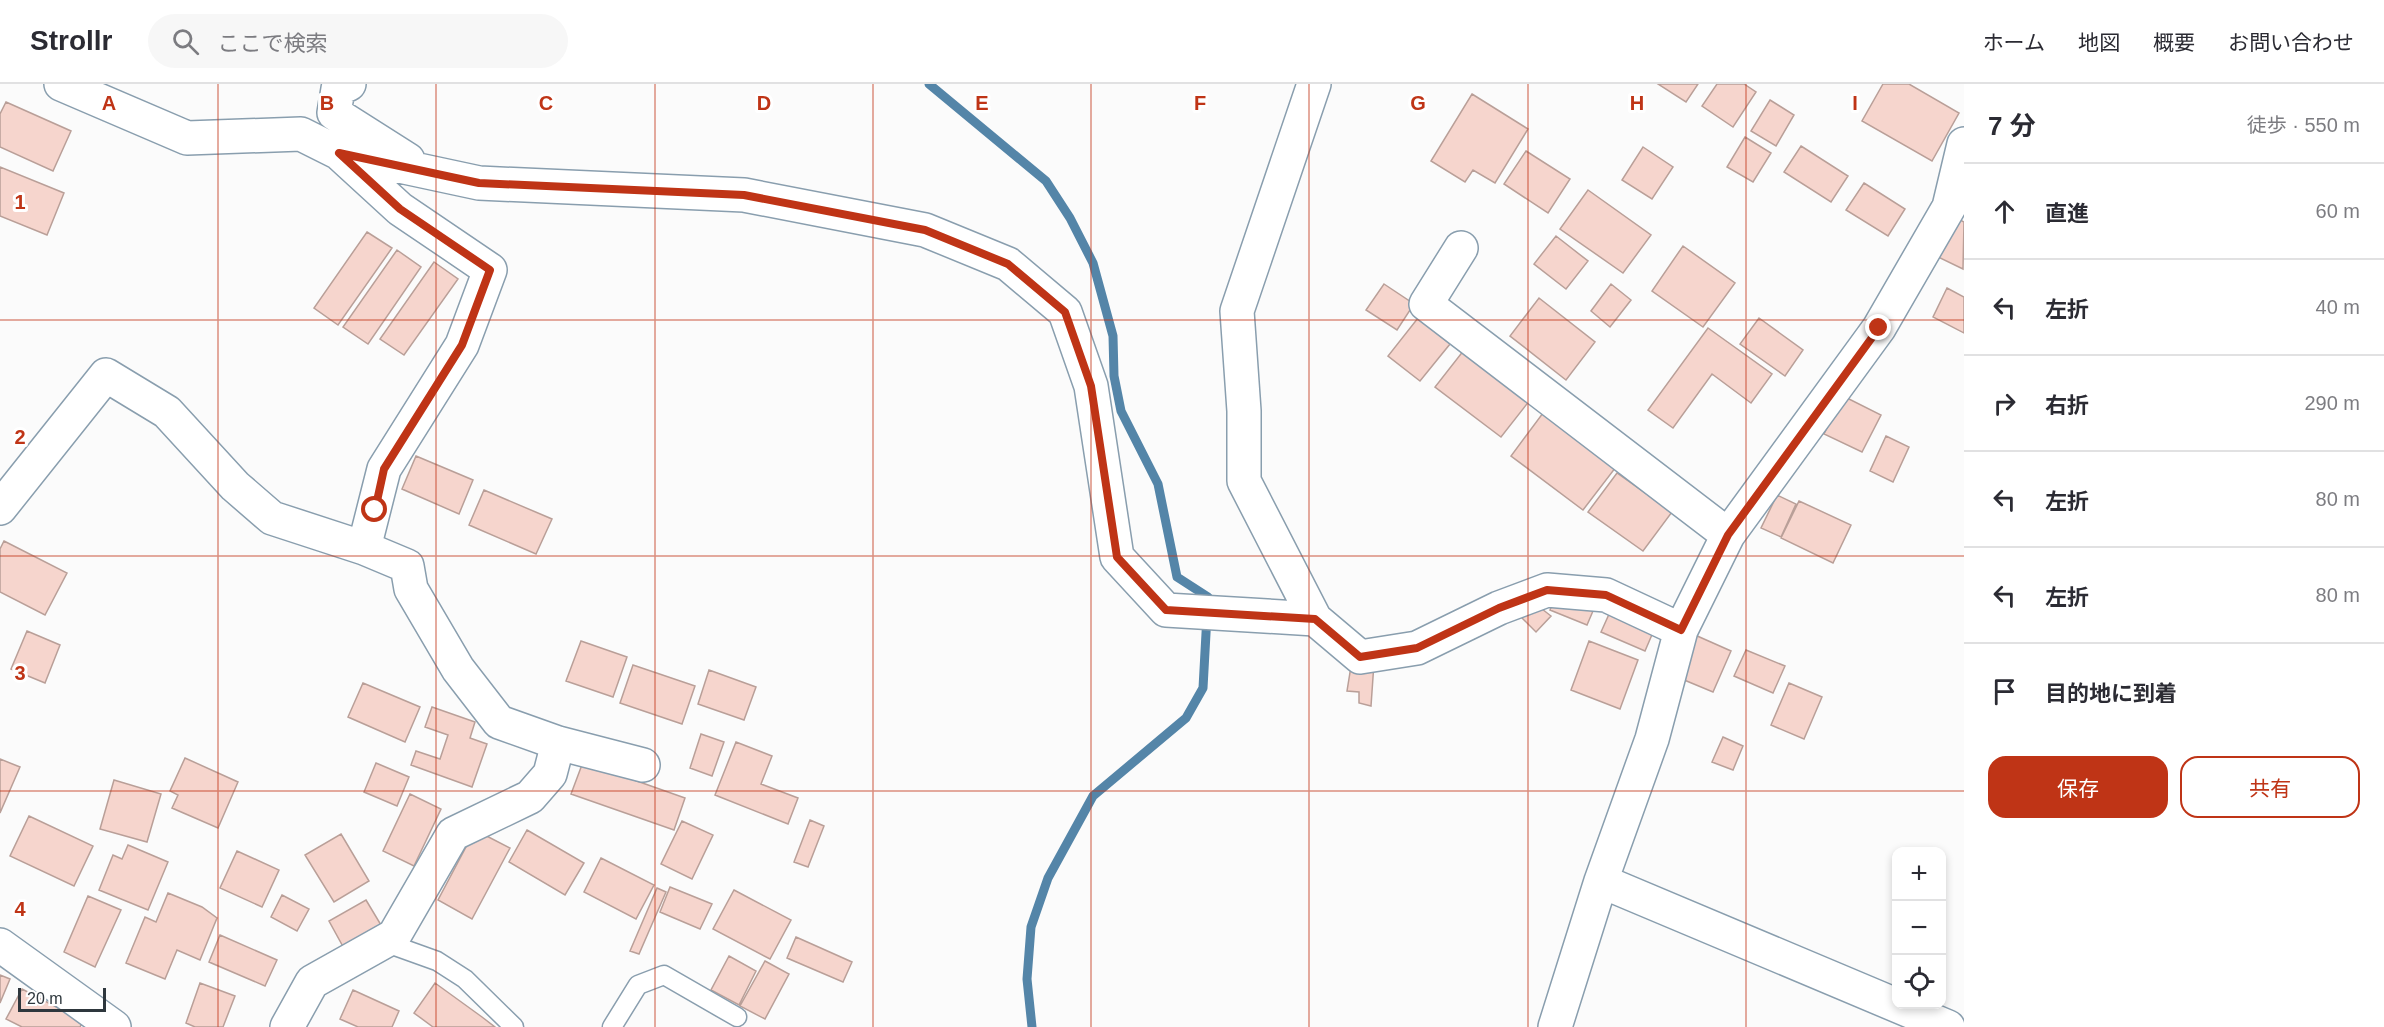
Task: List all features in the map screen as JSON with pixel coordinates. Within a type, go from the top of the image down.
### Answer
[{"type":"street","points":[[62,84],[187,138],[301,134],[339,153],[479,183],[744,195],[925,230],[1008,264],[1065,312],[1091,386],[1117,557],[1166,610],[1315,619]]},
{"type":"street","points":[[349,84],[338,89],[334,113],[427,172]]},
{"type":"street","points":[[1314,84],[1237,311],[1244,411],[1244,481],[1315,619],[1360,657],[1417,648],[1499,608],[1547,590],[1606,595],[1681,630]]},
{"type":"street","points":[[1555,1027],[1601,881],[1652,739],[1681,630],[1728,535],[1879,328],[1949,207],[1964,144]]},
{"type":"street","points":[[339,153],[400,209],[490,270],[462,345],[384,469],[364,548]]},
{"type":"street","points":[[1461,248],[1426,304],[1728,535]]},
{"type":"street","points":[[0,508],[106,375],[167,412],[235,486],[272,518],[364,548],[407,567],[411,589],[458,669],[499,722],[558,744],[643,765]]},
{"type":"street","points":[[286,1027],[312,982],[394,936],[453,834],[530,797],[550,774],[558,744]]},
{"type":"street","points":[[1601,881],[1948,1027]]},
{"type":"street","points":[[0,945],[114,1027]]},
{"type":"lane","points":[[384,942],[437,961],[465,979],[514,1027]]},
{"type":"lane","points":[[612,1027],[638,985],[664,975],[737,1017]]},
{"type":"building","points":[[1658,84],[1698,84],[1686,102]]},
{"type":"building","points":[[1717,84],[1744,84],[1756,92],[1733,127],[1702,106]]},
{"type":"building","points":[[1883,84],[1909,84],[1959,113],[1932,161],[1862,121]]},
{"type":"building","points":[[1472,94],[1528,129],[1495,183],[1473,170],[1465,182],[1431,161]]},
{"type":"building","points":[[1770,100],[1794,115],[1776,146],[1751,131]]},
{"type":"building","points":[[6,102],[71,131],[53,171],[0,147],[0,114]]},
{"type":"building","points":[[1745,137],[1771,153],[1753,182],[1727,167]]},
{"type":"building","points":[[1801,146],[1848,176],[1831,202],[1784,172]]},
{"type":"building","points":[[1643,147],[1673,167],[1652,199],[1622,180]]},
{"type":"building","points":[[1526,151],[1570,179],[1548,213],[1504,184]]},
{"type":"building","points":[[0,167],[64,193],[47,235],[0,216]]},
{"type":"building","points":[[1864,183],[1905,209],[1888,236],[1846,210]]},
{"type":"building","points":[[1588,190],[1651,235],[1623,273],[1560,229]]},
{"type":"building","points":[[1957,218],[1964,222],[1963,269],[1938,257]]},
{"type":"building","points":[[367,232],[392,248],[338,325],[314,308]]},
{"type":"building","points":[[1556,236],[1588,261],[1566,289],[1534,264]]},
{"type":"building","points":[[1683,246],[1735,283],[1703,327],[1652,291]]},
{"type":"building","points":[[397,250],[421,267],[368,344],[343,327]]},
{"type":"building","points":[[434,262],[458,279],[404,355],[380,339]]},
{"type":"building","points":[[1384,284],[1414,304],[1397,330],[1366,310]]},
{"type":"building","points":[[1611,284],[1631,300],[1610,327],[1591,311]]},
{"type":"building","points":[[1947,288],[1964,297],[1964,333],[1933,317]]},
{"type":"building","points":[[1539,298],[1595,342],[1566,380],[1510,336]]},
{"type":"building","points":[[1418,318],[1450,344],[1420,381],[1388,356]]},
{"type":"building","points":[[1759,318],[1803,350],[1785,376],[1740,344]]},
{"type":"building","points":[[1708,328],[1772,374],[1751,403],[1712,374],[1673,428],[1648,410]]},
{"type":"building","points":[[1464,350],[1530,400],[1501,437],[1435,387]]},
{"type":"building","points":[[1843,396],[1881,415],[1862,452],[1824,434]]},
{"type":"building","points":[[1543,413],[1616,467],[1583,510],[1511,456]]},
{"type":"building","points":[[1886,436],[1909,447],[1893,482],[1870,471]]},
{"type":"building","points":[[416,456],[473,480],[459,514],[402,489]]},
{"type":"building","points":[[1617,473],[1672,512],[1643,551],[1588,512]]},
{"type":"building","points":[[484,490],[552,519],[536,554],[469,525]]},
{"type":"building","points":[[1777,495],[1796,504],[1781,537],[1761,528]]},
{"type":"building","points":[[1799,501],[1851,525],[1833,563],[1781,538]]},
{"type":"building","points":[[4,541],[67,573],[45,615],[0,592],[0,549]]},
{"type":"building","points":[[1556,596],[1593,611],[1587,625],[1550,610]]},
{"type":"building","points":[[1533,602],[1551,616],[1536,632],[1515,611]]},
{"type":"building","points":[[1610,612],[1654,630],[1645,651],[1601,632]]},
{"type":"building","points":[[27,631],[60,645],[45,683],[11,669]]},
{"type":"building","points":[[1695,635],[1731,651],[1713,692],[1677,677]]},
{"type":"building","points":[[581,641],[627,657],[613,697],[566,681]]},
{"type":"building","points":[[1589,641],[1638,660],[1620,709],[1571,690]]},
{"type":"building","points":[[1746,650],[1785,666],[1773,693],[1734,676]]},
{"type":"building","points":[[1352,660],[1374,663],[1371,706],[1359,703],[1359,692],[1347,691]]},
{"type":"building","points":[[633,665],[695,686],[682,724],[620,703]]},
{"type":"building","points":[[709,670],[756,687],[744,720],[698,704]]},
{"type":"building","points":[[363,683],[420,707],[405,742],[348,717]]},
{"type":"building","points":[[1789,683],[1822,697],[1804,739],[1771,725]]},
{"type":"building","points":[[432,707],[475,722],[470,738],[487,744],[472,787],[411,765],[416,751],[440,759],[448,735],[425,727]]},
{"type":"building","points":[[701,734],[724,742],[712,776],[690,768]]},
{"type":"building","points":[[1723,737],[1743,746],[1733,770],[1712,762]]},
{"type":"building","points":[[736,742],[772,756],[761,784],[798,798],[788,824],[715,795]]},
{"type":"building","points":[[185,758],[238,782],[218,828],[172,808],[178,795],[170,791]]},
{"type":"building","points":[[0,759],[20,767],[0,813]]},
{"type":"building","points":[[583,762],[685,798],[674,830],[571,794]]},
{"type":"building","points":[[376,763],[409,777],[397,806],[364,792]]},
{"type":"building","points":[[114,780],[161,794],[147,842],[100,829]]},
{"type":"building","points":[[410,794],[441,809],[414,866],[383,851]]},
{"type":"building","points":[[29,816],[93,846],[74,886],[10,856]]},
{"type":"building","points":[[810,820],[824,826],[808,867],[794,862]]},
{"type":"building","points":[[682,821],[713,835],[692,879],[661,864]]},
{"type":"building","points":[[475,830],[510,848],[472,919],[438,900]]},
{"type":"building","points":[[527,830],[584,863],[565,895],[509,862]]},
{"type":"building","points":[[341,834],[369,881],[334,902],[305,855]]},
{"type":"building","points":[[128,845],[168,862],[148,910],[99,890],[113,855],[122,859]]},
{"type":"building","points":[[237,851],[279,870],[262,907],[220,888]]},
{"type":"building","points":[[601,858],[654,885],[636,919],[584,892]]},
{"type":"building","points":[[670,887],[712,904],[700,929],[660,912]]},
{"type":"building","points":[[657,888],[666,892],[639,954],[630,951]]},
{"type":"building","points":[[734,890],[791,920],[770,959],[713,929]]},
{"type":"building","points":[[168,893],[202,907],[217,918],[200,960],[177,950],[165,979],[126,963],[145,917],[156,922]]},
{"type":"building","points":[[282,895],[309,909],[297,931],[271,917]]},
{"type":"building","points":[[88,896],[121,910],[95,967],[64,952]]},
{"type":"building","points":[[366,900],[384,930],[346,952],[329,921]]},
{"type":"building","points":[[220,935],[277,960],[265,986],[209,962]]},
{"type":"building","points":[[796,937],[852,962],[843,982],[787,958]]},
{"type":"building","points":[[729,956],[756,971],[739,1005],[711,990]]},
{"type":"building","points":[[765,961],[789,974],[765,1019],[740,1006]]},
{"type":"building","points":[[0,975],[10,979],[0,1003]]},
{"type":"building","points":[[200,983],[235,996],[223,1027],[195,1027],[186,1023]]},
{"type":"building","points":[[435,983],[495,1027],[433,1027],[414,1013]]},
{"type":"building","points":[[22,989],[83,1021],[80,1027],[22,1027],[6,1019]]},
{"type":"building","points":[[353,990],[399,1011],[392,1027],[358,1027],[340,1019]]},
{"type":"waterway","points":[[929,84],[1046,181],[1070,218],[1093,263],[1113,336],[1114,376],[1121,411],[1158,484],[1177,577],[1208,597],[1203,688],[1186,718],[1093,796],[1048,878],[1031,927],[1027,979],[1032,1027]]},
{"type":"route","points":[[375,510],[384,469],[462,345],[490,270],[400,209],[339,153],[479,183],[744,195],[925,230],[1008,264],[1065,312],[1091,386],[1117,557],[1166,610],[1315,619],[1360,657],[1417,648],[1499,608],[1547,590],[1606,595],[1681,630],[1728,535],[1879,328]]}]
